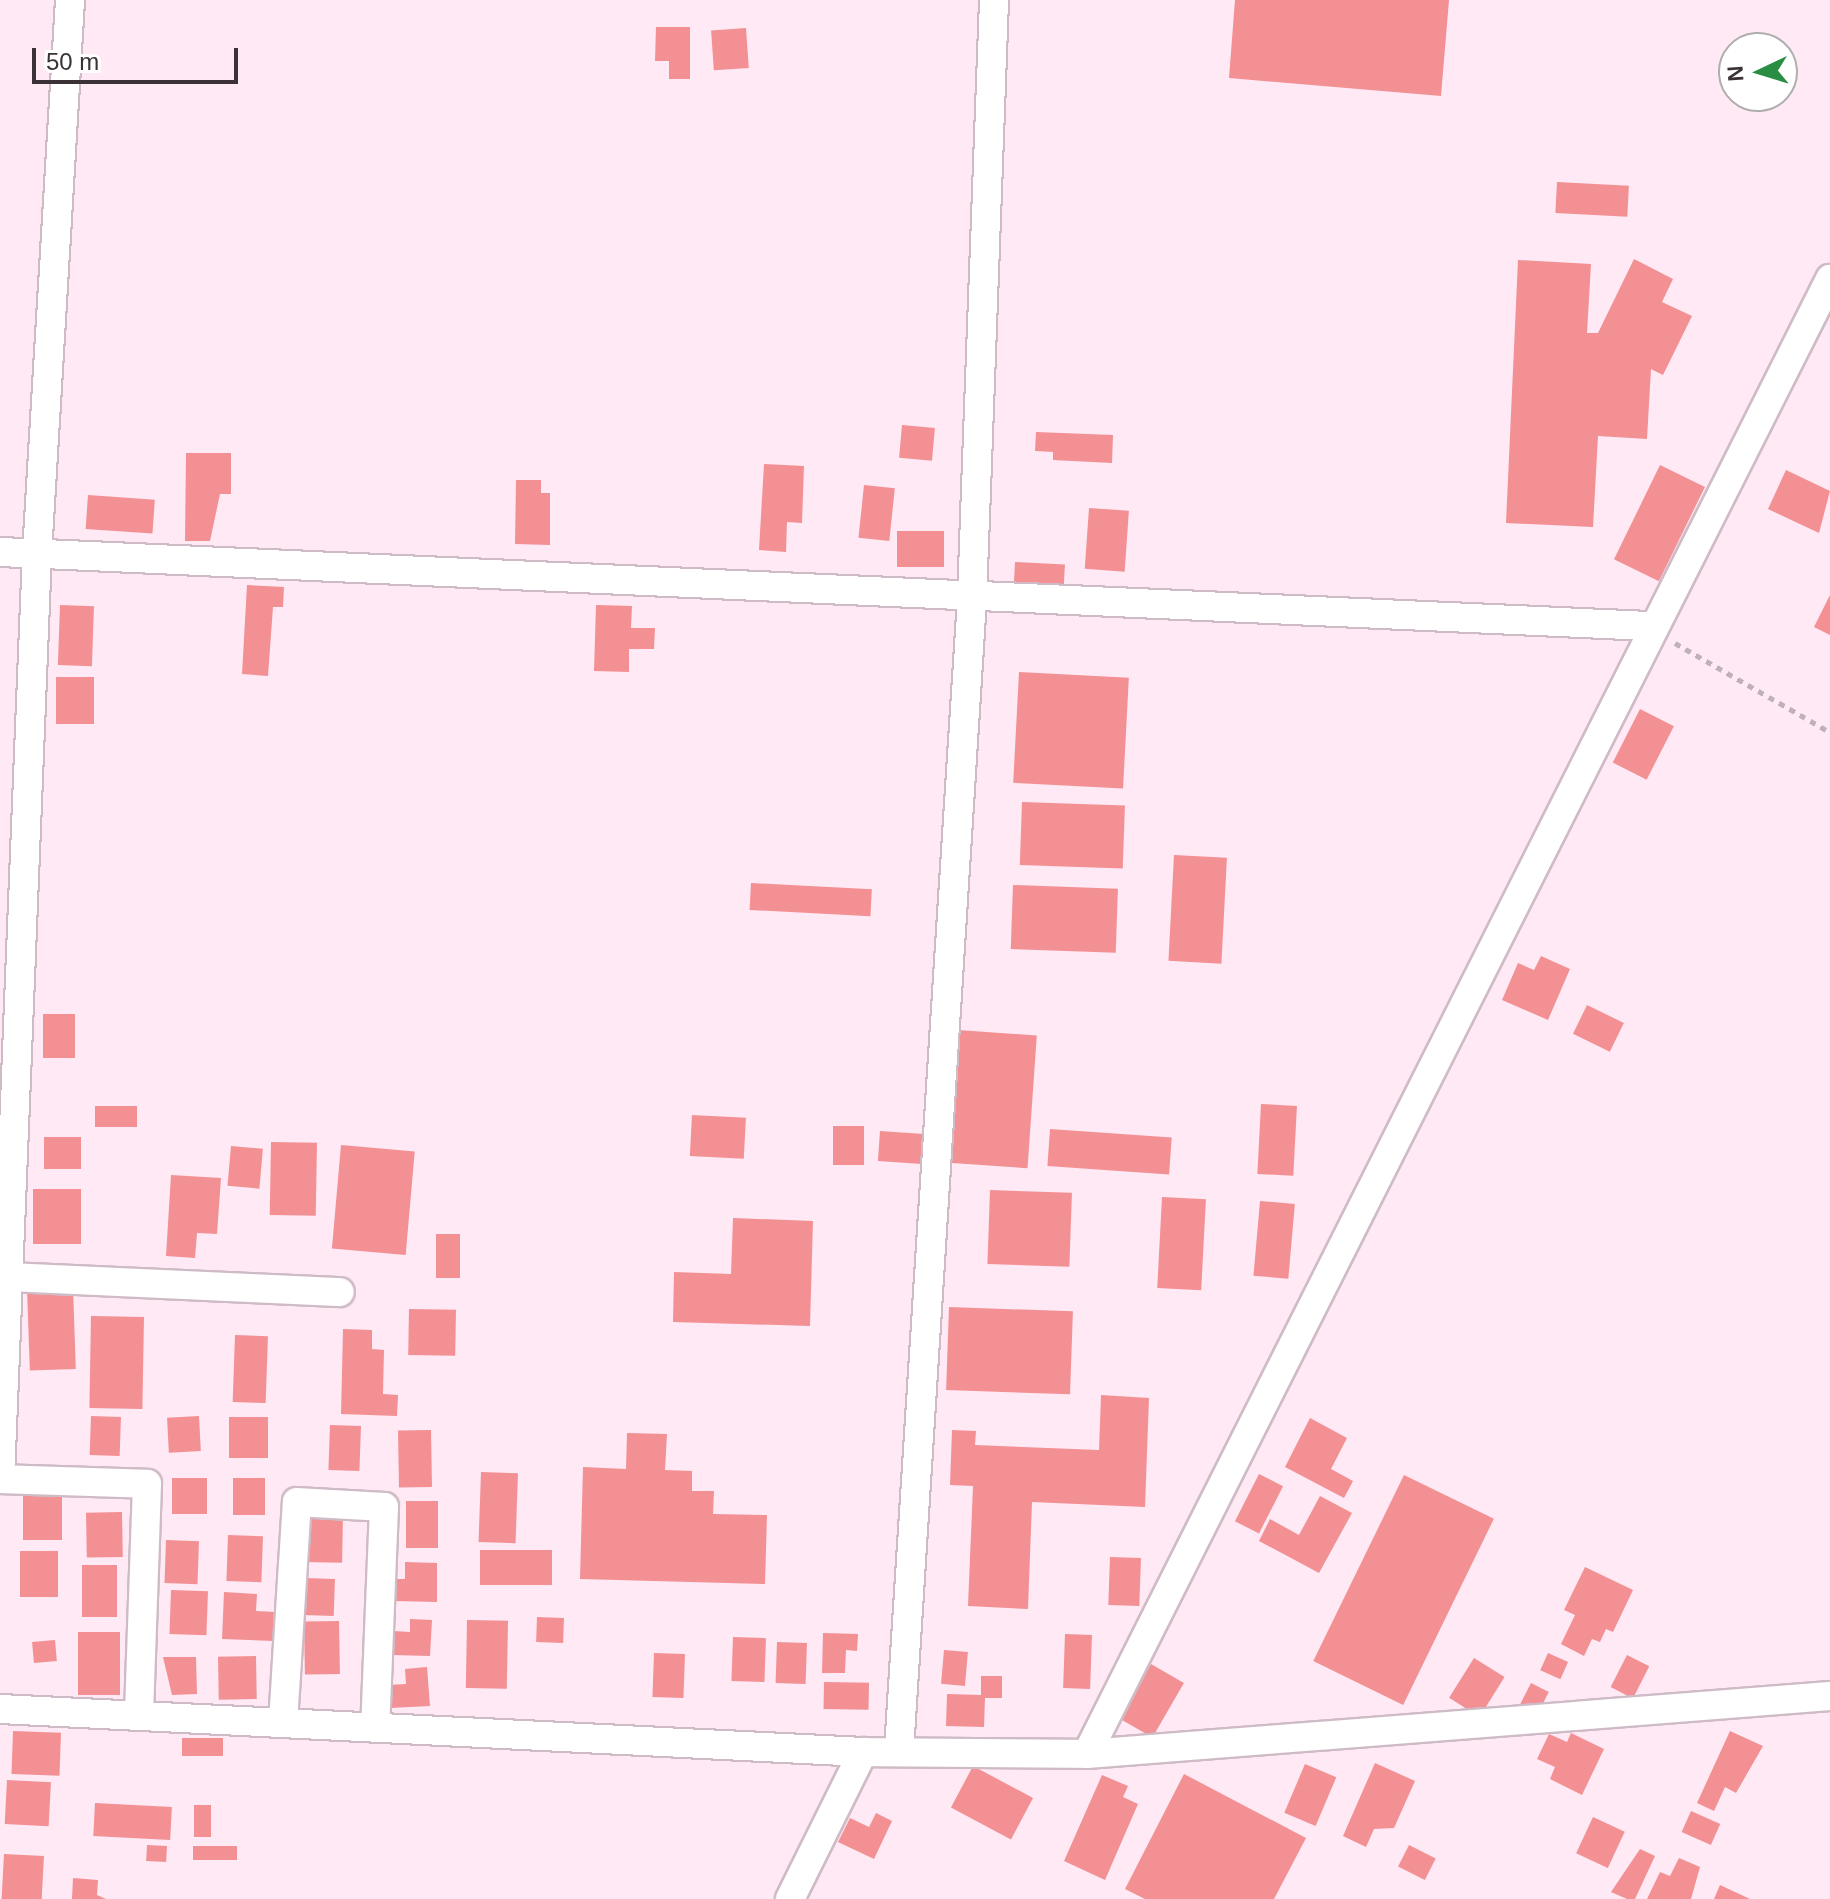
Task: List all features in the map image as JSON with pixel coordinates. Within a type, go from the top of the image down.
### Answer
[{"type":"street","points":[[70,0],[37,554],[0,1478],[147,1484],[139,1716]]},
{"type":"street","points":[[899,1750],[972,598],[994,0]]},
{"type":"street","points":[[1087,1754],[1321,1303],[1650,626],[1830,279]]},
{"type":"street","points":[[0,552],[972,598],[1650,626]]},
{"type":"street","points":[[8,1277],[340,1292]]},
{"type":"street","points":[[283,1723],[297,1502],[384,1507],[375,1728]]},
{"type":"street","points":[[0,1709],[863,1752],[1087,1754],[1830,1696]]},
{"type":"street","points":[[790,1899],[863,1752]]},
{"type":"path","points":[[1650,626],[1830,732]]},
{"type":"building","points":[[1235,0],[1449,0],[1441,96],[1229,78]]},
{"type":"building","points":[[656,27],[690,27],[690,79],[669,79],[669,61],[655,61]]},
{"type":"building","points":[[746,28],[749,68],[714,70],[711,30]]},
{"type":"building","points":[[1557,182],[1629,186],[1627,217],[1555,213]]},
{"type":"building","points":[[1634,259],[1673,279],[1662,302],[1692,316],[1663,375],[1651,369],[1647,439],[1598,436],[1593,527],[1506,523],[1518,260],[1591,264],[1587,333],[1598,333]]},
{"type":"building","points":[[902,425],[935,428],[932,461],[899,458]]},
{"type":"building","points":[[1036,432],[1113,435],[1112,463],[1053,460],[1053,452],[1035,451]]},
{"type":"building","points":[[186,453],[231,453],[231,494],[220,494],[210,541],[185,541]]},
{"type":"building","points":[[764,464],[804,466],[802,523],[787,522],[786,552],[759,550]]},
{"type":"building","points":[[1660,465],[1705,487],[1659,581],[1614,559]]},
{"type":"building","points":[[1786,470],[1830,491],[1819,533],[1768,509]]},
{"type":"building","points":[[516,480],[541,480],[541,493],[550,493],[550,545],[515,544]]},
{"type":"building","points":[[864,485],[895,488],[889,541],[858,538]]},
{"type":"building","points":[[88,495],[155,500],[152,534],[86,529]]},
{"type":"building","points":[[1089,508],[1129,511],[1125,572],[1085,569]]},
{"type":"building","points":[[897,531],[944,531],[944,567],[897,567]]},
{"type":"building","points":[[1015,562],[1065,565],[1064,588],[1014,585]]},
{"type":"building","points":[[247,585],[284,587],[283,607],[273,607],[268,676],[242,674]]},
{"type":"building","points":[[1830,595],[1830,635],[1814,627]]},
{"type":"building","points":[[60,605],[94,606],[92,666],[58,665]]},
{"type":"building","points":[[596,605],[632,606],[631,628],[655,628],[654,649],[629,649],[629,672],[594,671]]},
{"type":"building","points":[[1019,672],[1129,678],[1123,789],[1013,783]]},
{"type":"building","points":[[56,677],[94,677],[94,724],[56,724]]},
{"type":"building","points":[[1640,709],[1674,726],[1647,780],[1613,762]]},
{"type":"building","points":[[1022,802],[1125,806],[1123,869],[1020,865]]},
{"type":"building","points":[[1174,855],[1227,858],[1221,964],[1168,961]]},
{"type":"building","points":[[751,883],[872,889],[870,916],[750,910]]},
{"type":"building","points":[[1013,885],[1118,889],[1116,953],[1011,949]]},
{"type":"building","points":[[1541,956],[1570,969],[1548,1020],[1502,1000],[1518,963],[1534,970]]},
{"type":"building","points":[[1587,1005],[1624,1023],[1610,1052],[1573,1034]]},
{"type":"building","points":[[43,1014],[75,1014],[75,1058],[43,1058]]},
{"type":"building","points":[[958,1030],[1037,1036],[1028,1168],[949,1163]]},
{"type":"building","points":[[1261,1104],[1297,1106],[1293,1176],[1257,1174]]},
{"type":"building","points":[[95,1106],[137,1106],[137,1127],[95,1127]]},
{"type":"building","points":[[692,1115],[746,1118],[744,1159],[690,1156]]},
{"type":"building","points":[[833,1126],[864,1126],[864,1165],[833,1165]]},
{"type":"building","points":[[1050,1129],[1172,1138],[1169,1174],[1047,1166]]},
{"type":"building","points":[[880,1131],[924,1134],[922,1164],[878,1161]]},
{"type":"building","points":[[44,1137],[81,1137],[81,1169],[44,1169]]},
{"type":"building","points":[[271,1142],[317,1143],[316,1216],[270,1215]]},
{"type":"building","points":[[341,1145],[415,1151],[406,1255],[332,1249]]},
{"type":"building","points":[[231,1146],[263,1149],[259,1189],[228,1186]]},
{"type":"building","points":[[171,1175],[221,1178],[217,1234],[197,1233],[195,1258],[166,1256]]},
{"type":"building","points":[[33,1189],[81,1189],[81,1244],[33,1244]]},
{"type":"building","points":[[990,1190],[1072,1193],[1069,1267],[987,1264]]},
{"type":"building","points":[[1162,1197],[1206,1199],[1201,1290],[1157,1288]]},
{"type":"building","points":[[1260,1201],[1295,1204],[1288,1279],[1253,1276]]},
{"type":"building","points":[[733,1218],[813,1221],[810,1326],[673,1322],[674,1272],[731,1274]]},
{"type":"building","points":[[436,1234],[460,1234],[460,1278],[436,1278]]},
{"type":"building","points":[[73,1288],[76,1369],[30,1371],[27,1290]]},
{"type":"building","points":[[949,1307],[1073,1311],[1070,1394],[946,1390]]},
{"type":"building","points":[[409,1309],[456,1310],[455,1356],[408,1355]]},
{"type":"building","points":[[91,1316],[144,1317],[142,1409],[89,1408]]},
{"type":"building","points":[[343,1329],[372,1330],[372,1349],[384,1350],[383,1394],[398,1395],[397,1416],[341,1414]]},
{"type":"building","points":[[235,1335],[268,1336],[266,1403],[233,1402]]},
{"type":"building","points":[[1101,1395],[1149,1398],[1145,1507],[1032,1502],[1028,1609],[968,1606],[973,1486],[950,1485],[952,1430],[976,1431],[975,1445],[1099,1450]]},
{"type":"building","points":[[91,1416],[121,1417],[120,1456],[90,1455]]},
{"type":"building","points":[[199,1416],[201,1451],[169,1453],[167,1418]]},
{"type":"building","points":[[229,1417],[268,1417],[268,1458],[229,1458]]},
{"type":"building","points":[[1310,1418],[1347,1438],[1331,1469],[1353,1481],[1344,1498],[1285,1467]]},
{"type":"building","points":[[330,1425],[361,1426],[359,1471],[328,1470]]},
{"type":"building","points":[[431,1430],[432,1487],[399,1488],[398,1431]]},
{"type":"building","points":[[627,1433],[667,1434],[665,1470],[692,1471],[692,1491],[714,1491],[713,1514],[767,1515],[765,1584],[580,1579],[583,1467],[626,1469]]},
{"type":"building","points":[[481,1472],[518,1473],[516,1543],[479,1542]]},
{"type":"building","points":[[1259,1474],[1283,1486],[1259,1533],[1235,1521]]},
{"type":"building","points":[[1404,1475],[1494,1519],[1403,1705],[1313,1661]]},
{"type":"building","points":[[172,1478],[207,1478],[207,1514],[172,1514]]},
{"type":"building","points":[[233,1478],[265,1478],[265,1515],[233,1515]]},
{"type":"building","points":[[23,1494],[62,1494],[62,1540],[23,1540]]},
{"type":"building","points":[[1320,1496],[1352,1513],[1319,1573],[1259,1541],[1270,1519],[1299,1535]]},
{"type":"building","points":[[406,1501],[438,1501],[438,1548],[406,1548]]},
{"type":"building","points":[[122,1512],[123,1557],[87,1558],[86,1513]]},
{"type":"building","points":[[304,1512],[343,1513],[342,1563],[303,1562]]},
{"type":"building","points":[[228,1535],[263,1536],[261,1582],[226,1581]]},
{"type":"building","points":[[166,1540],[199,1541],[197,1584],[164,1583]]},
{"type":"building","points":[[480,1550],[552,1550],[552,1585],[480,1585]]},
{"type":"building","points":[[20,1551],[58,1551],[58,1597],[20,1597]]},
{"type":"building","points":[[1110,1557],[1141,1558],[1139,1606],[1108,1605]]},
{"type":"building","points":[[405,1562],[437,1563],[437,1602],[394,1601],[395,1579],[405,1579]]},
{"type":"building","points":[[82,1565],[117,1565],[117,1617],[82,1617]]},
{"type":"building","points":[[1585,1567],[1633,1590],[1613,1632],[1606,1629],[1600,1642],[1592,1639],[1584,1656],[1561,1644],[1575,1615],[1564,1610]]},
{"type":"building","points":[[305,1578],[335,1579],[334,1616],[304,1615]]},
{"type":"building","points":[[171,1590],[208,1591],[206,1635],[169,1634]]},
{"type":"building","points":[[224,1592],[257,1594],[256,1611],[275,1612],[274,1641],[222,1639]]},
{"type":"building","points":[[537,1617],[564,1618],[563,1643],[536,1642]]},
{"type":"building","points":[[410,1619],[432,1620],[430,1656],[392,1655],[393,1631],[410,1632]]},
{"type":"building","points":[[467,1620],[508,1621],[507,1689],[466,1688]]},
{"type":"building","points":[[339,1621],[340,1674],[305,1675],[304,1622]]},
{"type":"building","points":[[78,1632],[120,1632],[120,1695],[78,1695]]},
{"type":"building","points":[[823,1633],[858,1634],[857,1651],[846,1650],[845,1673],[822,1673]]},
{"type":"building","points":[[1065,1634],[1092,1635],[1090,1689],[1063,1688]]},
{"type":"building","points":[[733,1637],[766,1638],[764,1682],[731,1681]]},
{"type":"building","points":[[55,1640],[57,1661],[34,1663],[32,1642]]},
{"type":"building","points":[[777,1642],[807,1643],[806,1684],[776,1683]]},
{"type":"building","points":[[944,1650],[968,1652],[965,1686],[941,1684]]},
{"type":"building","points":[[654,1653],[685,1654],[683,1698],[652,1697]]},
{"type":"building","points":[[1548,1653],[1568,1662],[1560,1679],[1540,1670]]},
{"type":"building","points":[[1627,1655],[1649,1666],[1633,1698],[1611,1687]]},
{"type":"building","points":[[256,1656],[257,1699],[219,1700],[218,1657]]},
{"type":"building","points":[[163,1657],[196,1657],[197,1694],[172,1695]]},
{"type":"building","points":[[1474,1658],[1505,1677],[1480,1717],[1449,1698]]},
{"type":"building","points":[[1151,1664],[1184,1683],[1152,1738],[1120,1719]]},
{"type":"building","points":[[427,1667],[430,1706],[390,1708],[388,1685],[406,1684],[405,1669]]},
{"type":"building","points":[[981,1676],[1002,1676],[1002,1698],[985,1698],[984,1727],[946,1726],[947,1694],[981,1695]]},
{"type":"building","points":[[824,1682],[869,1683],[869,1710],[824,1709]]},
{"type":"building","points":[[1531,1683],[1549,1692],[1537,1714],[1520,1705]]},
{"type":"building","points":[[13,1731],[61,1733],[59,1776],[11,1774]]},
{"type":"building","points":[[1730,1731],[1763,1746],[1736,1793],[1725,1787],[1714,1811],[1697,1803]]},
{"type":"building","points":[[1571,1733],[1604,1749],[1582,1795],[1550,1779],[1555,1767],[1537,1759],[1549,1734],[1567,1742]]},
{"type":"building","points":[[182,1738],[223,1738],[223,1756],[182,1756]]},
{"type":"building","points":[[1375,1763],[1415,1781],[1394,1828],[1374,1829],[1366,1847],[1343,1836]]},
{"type":"building","points":[[1305,1764],[1336,1777],[1316,1826],[1284,1813]]},
{"type":"building","points":[[973,1766],[1033,1798],[1011,1839],[951,1807]]},
{"type":"building","points":[[1184,1774],[1306,1838],[1274,1899],[1145,1899],[1125,1889]]},
{"type":"building","points":[[1102,1775],[1128,1786],[1123,1797],[1138,1804],[1105,1880],[1064,1861]]},
{"type":"building","points":[[7,1780],[51,1782],[49,1826],[5,1824]]},
{"type":"building","points":[[95,1803],[172,1807],[170,1840],[93,1836]]},
{"type":"building","points":[[194,1805],[211,1805],[211,1837],[194,1837]]},
{"type":"building","points":[[1691,1811],[1720,1824],[1711,1845],[1682,1832]]},
{"type":"building","points":[[876,1813],[892,1821],[874,1859],[838,1842],[850,1818],[869,1827]]},
{"type":"building","points":[[1593,1817],[1625,1832],[1608,1868],[1576,1853]]},
{"type":"building","points":[[147,1845],[167,1846],[166,1862],[146,1861]]},
{"type":"building","points":[[1409,1845],[1436,1859],[1425,1880],[1398,1866]]},
{"type":"building","points":[[193,1846],[237,1846],[237,1860],[193,1860]]},
{"type":"building","points":[[1640,1849],[1655,1856],[1635,1899],[1611,1892]]},
{"type":"building","points":[[4,1854],[44,1856],[42,1899],[2,1899]]},
{"type":"building","points":[[1679,1858],[1700,1867],[1691,1899],[1647,1899],[1660,1872],[1670,1876]]},
{"type":"building","points":[[73,1878],[98,1880],[97,1895],[106,1899],[72,1899]]},
{"type":"building","points":[[1720,1885],[1750,1899],[1714,1899]]}]
